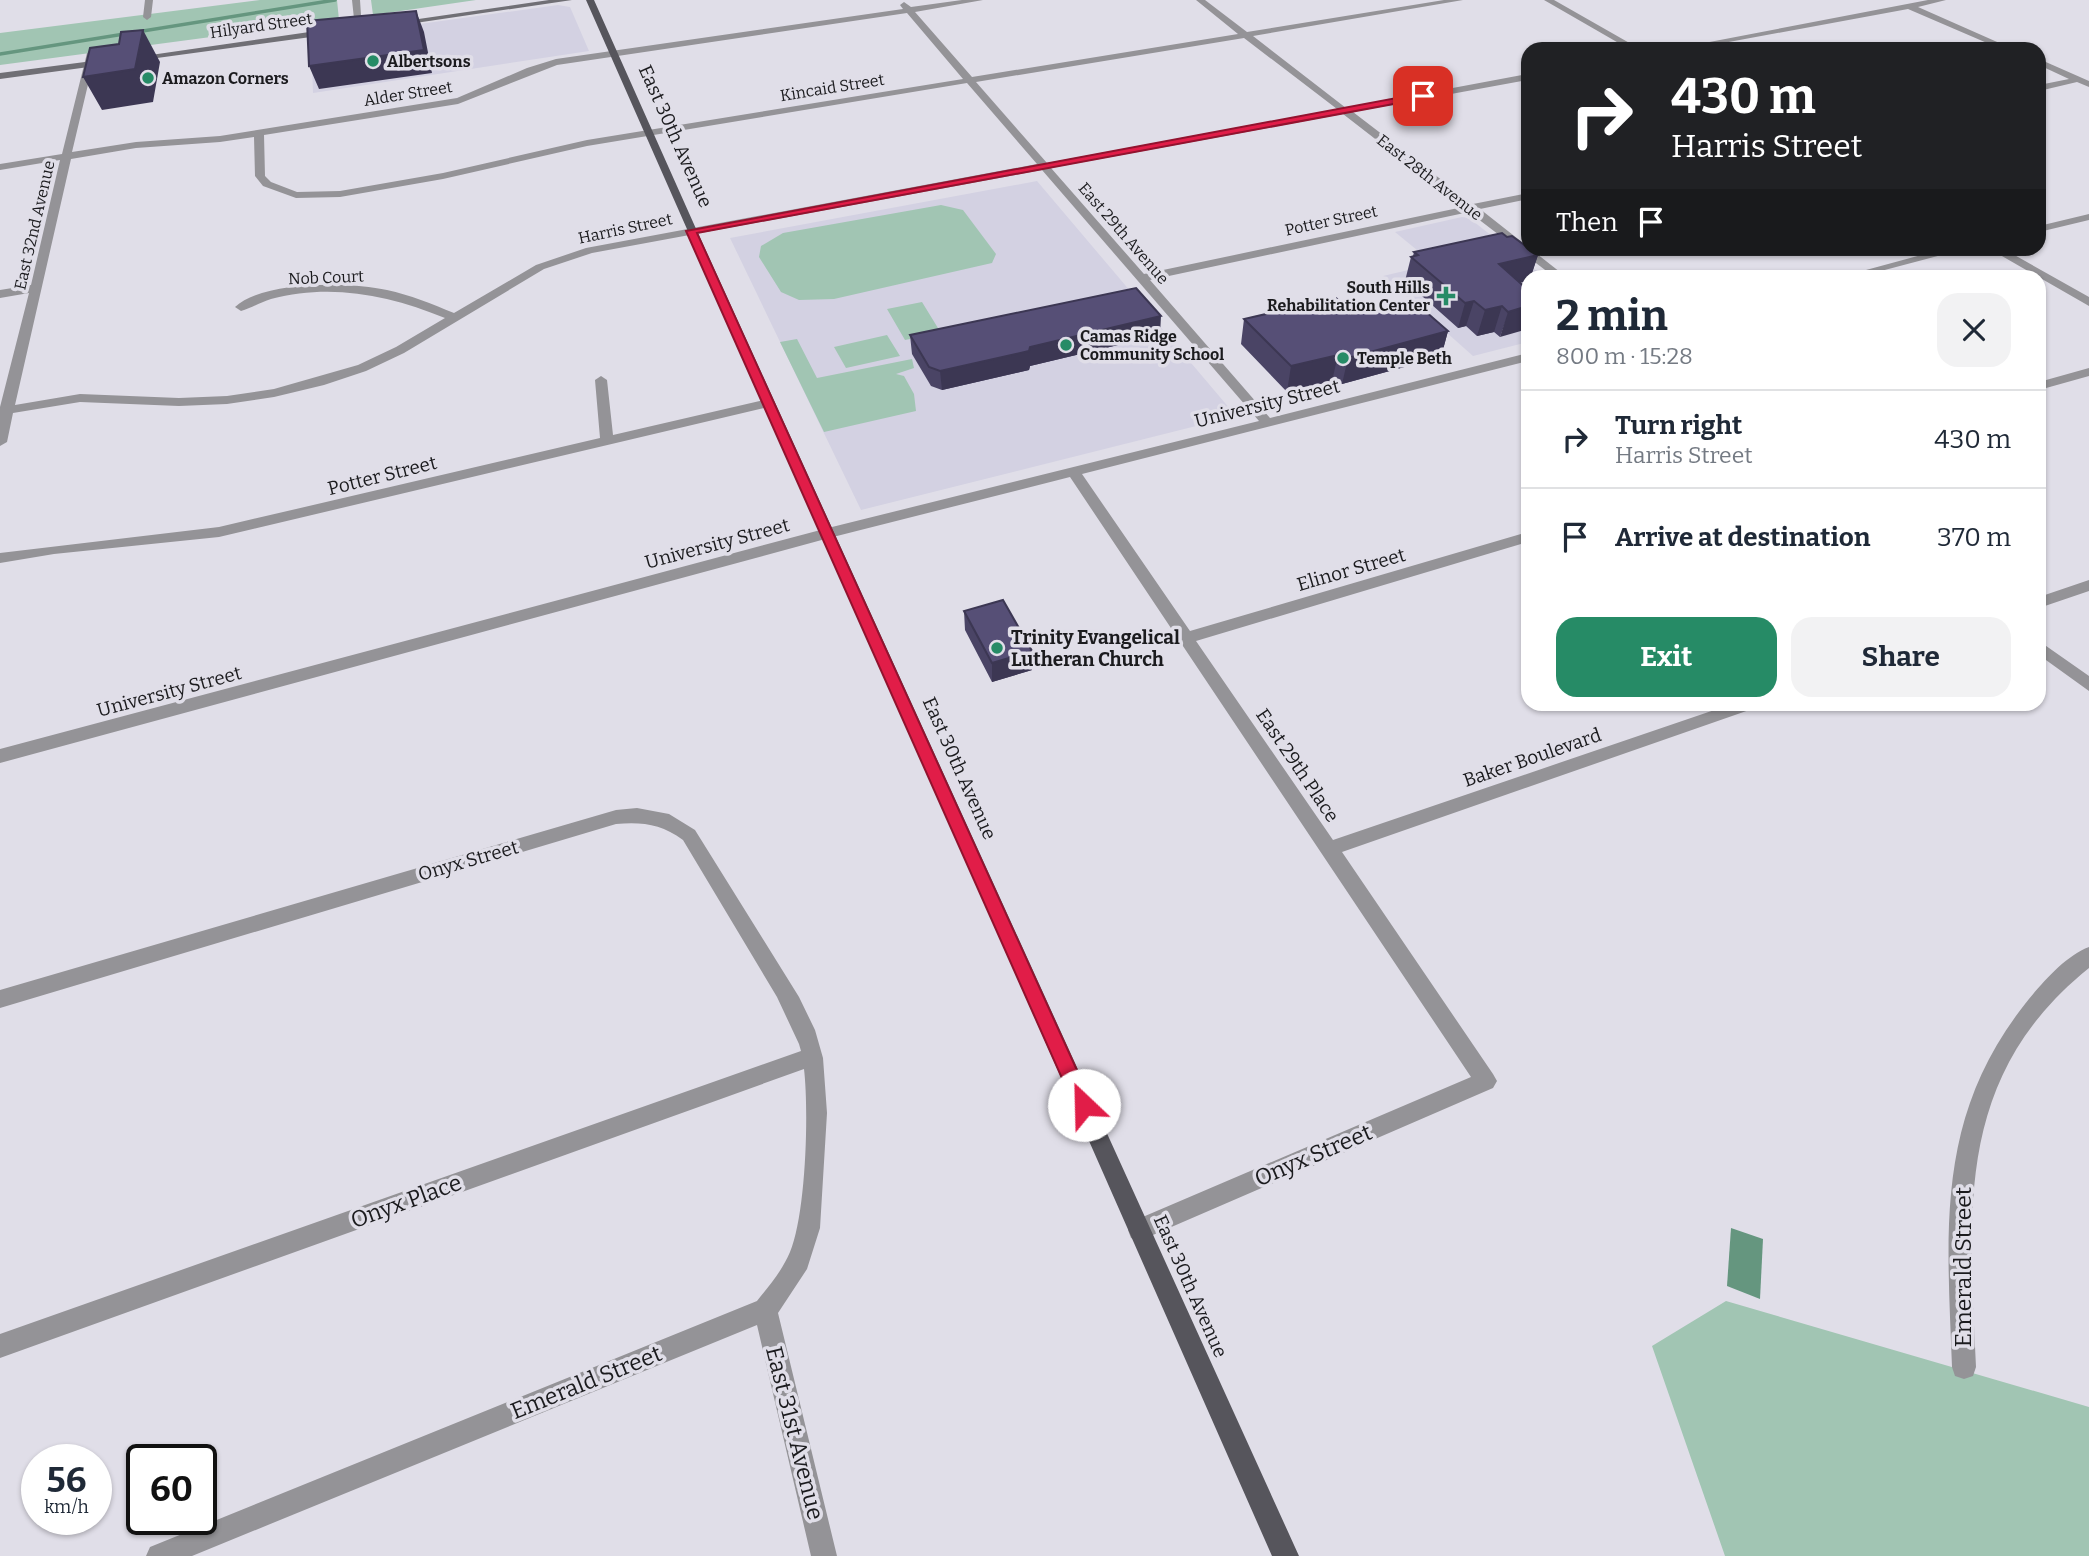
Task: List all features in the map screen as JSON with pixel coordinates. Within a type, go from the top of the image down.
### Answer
[{"type":"main road","points":[[504,0],[383,21],[568,0]]},
{"type":"main road","name":"East 30th Avenue","points":[[590,0],[691,231],[1286,1556]]},
{"type":"main road","points":[[346,26],[371,22]]},
{"type":"main road","name":"Hilyard Street","points":[[129,55],[334,27]]},
{"type":"main road","points":[[0,76],[115,56]]},
{"type":"main road","points":[[0,68],[89,60]]},
{"type":"street","points":[[147,17],[149,0]]},
{"type":"street","points":[[356,0],[358,24]]},
{"type":"street","name":"East 29th Avenue","points":[[900,0],[1268,423]]},
{"type":"street","name":"Alder Street","points":[[0,167],[136,145],[190,142],[260,133],[457,102],[494,90],[540,65],[979,0]]},
{"type":"street","name":"East 28th Avenue","points":[[1200,0],[1521,246]]},
{"type":"street","name":"Kincaid Street","points":[[260,133],[260,176],[267,184],[296,195],[317,196],[417,181],[548,151],[649,133],[1459,0]]},
{"type":"street","points":[[1548,0],[1623,42]]},
{"type":"street","points":[[1896,0],[1993,42]]},
{"type":"street","points":[[1715,42],[1942,0]]},
{"type":"street","name":"East 32nd Avenue","points":[[0,442],[4,410],[36,288],[89,60]]},
{"type":"street","points":[[2046,64],[2084,78],[2089,84]]},
{"type":"street","name":"Harris Street","points":[[4,410],[80,398],[227,400],[274,393],[362,368],[400,350],[540,267],[567,257],[691,231],[1521,78]]},
{"type":"street","points":[[2046,86],[2084,78]]},
{"type":"street","name":"Potter Street","points":[[1142,278],[1521,197]]},
{"type":"street","points":[[2046,227],[2089,217]]},
{"type":"street","name":"East 28th Avenue","points":[[1534,256],[1552,270]]},
{"type":"street","points":[[1874,270],[1931,256]]},
{"type":"street","points":[[2007,256],[2032,270]]},
{"type":"street","points":[[2046,278],[2089,302]]},
{"type":"street","points":[[0,294],[36,288]]},
{"type":"street","name":"Nob Court","points":[[241,307],[264,298],[350,289],[385,292],[453,317]]},
{"type":"street","name":"University Street","points":[[0,756],[828,533],[1521,359]]},
{"type":"street","points":[[2046,384],[2089,372]]},
{"type":"street","points":[[601,380],[607,440]]},
{"type":"street","name":"Potter Street","points":[[0,558],[31,552],[171,541],[219,533],[768,403]]},
{"type":"street","name":"East 29th Place","points":[[1074,472],[1486,1081]]},
{"type":"street","name":"Elinor Street","points":[[1186,638],[1521,539]]},
{"type":"street","points":[[2046,600],[2089,585]]},
{"type":"street","points":[[2046,652],[2089,685]]},
{"type":"street","name":"Baker Boulevard","points":[[1330,849],[1729,711]]},
{"type":"street","name":"Onyx Street","points":[[0,999],[616,817],[648,814],[673,822],[689,835],[804,1027],[813,1057]]},
{"type":"street","name":"Emerald Street","points":[[1965,1367],[1959,1242],[1962,1181],[1972,1133],[1992,1073],[2017,1029],[2044,994],[2089,956]]},
{"type":"street","name":"Emerald Street","points":[[159,1556],[765,1310],[786,1287],[802,1257],[812,1218],[817,1091],[813,1057]]},
{"type":"street","name":"Onyx Place","points":[[0,1346],[813,1057]]},
{"type":"street","name":"Onyx Street","points":[[1139,1230],[1486,1081]]},
{"type":"street","name":"East 31st Avenue","points":[[765,1310],[824,1556]]},
{"type":"shaded area","points":[[260,0],[337,0],[339,20],[0,65],[0,33]]},
{"type":"shaded area","points":[[371,0],[476,0],[373,15]]},
{"type":"shaded area","points":[[558,5],[570,7],[589,51],[313,93],[311,39]]},
{"type":"shaded area","points":[[1037,181],[1236,416],[861,510],[730,238]]},
{"type":"shaded area","points":[[941,205],[963,210],[996,254],[992,263],[834,299],[799,300],[781,292],[759,257],[761,246],[783,233]]},
{"type":"shaded area","points":[[1462,217],[1469,218],[1535,270],[1521,270],[1521,344],[1473,356],[1383,276],[1434,264],[1395,232]]},
{"type":"shaded area","points":[[922,302],[941,333],[905,340],[887,309]]},
{"type":"shaded area","points":[[887,335],[900,356],[846,368],[834,347]]},
{"type":"shaded area","points":[[797,339],[817,378],[912,359],[914,368],[896,374],[904,376],[914,394],[916,411],[824,432],[780,342]]},
{"type":"shaded area","points":[[1731,1228],[1763,1239],[1760,1299],[1727,1286]]},
{"type":"shaded area","points":[[1726,1301],[2089,1407],[2089,1556],[1725,1556],[1652,1346]]},
{"type":"building","points":[[416,11],[424,50],[309,66],[307,21]]},
{"type":"building","points":[[143,30],[135,69],[83,77],[90,48],[119,44],[121,32]]},
{"type":"building","points":[[1502,233],[1507,237],[1512,236],[1521,243],[1521,256],[1534,256],[1499,264],[1521,284],[1521,308],[1508,312],[1502,306],[1485,310],[1474,301],[1465,303],[1411,257],[1418,255],[1414,252]]},
{"type":"building","points":[[1136,288],[1161,316],[940,371],[929,367],[910,335]]},
{"type":"building","points":[[1336,298],[1352,314],[1383,307],[1393,310],[1417,304],[1448,331],[1348,358],[1338,355],[1291,366],[1244,319]]},
{"type":"building","points":[[1003,600],[1032,651],[992,663],[964,611]]},
{"type":"waterway","points":[[0,54],[335,0]]},
{"type":"place","name":"Albertsons","points":[[373,61]]},
{"type":"place","name":"Amazon Corners","points":[[148,78]]},
{"type":"place","name":"South Hills Rehabilitation Center","points":[[1446,296]]},
{"type":"place","name":"Camas Ridge Community School","points":[[1066,345]]},
{"type":"place","name":"Temple Beth","points":[[1343,358]]},
{"type":"place","name":"Trinity Evangelical Lutheran Church","points":[[997,648]]},
{"type":"route","points":[[1084,1105],[691,231],[1423,96]]}]
